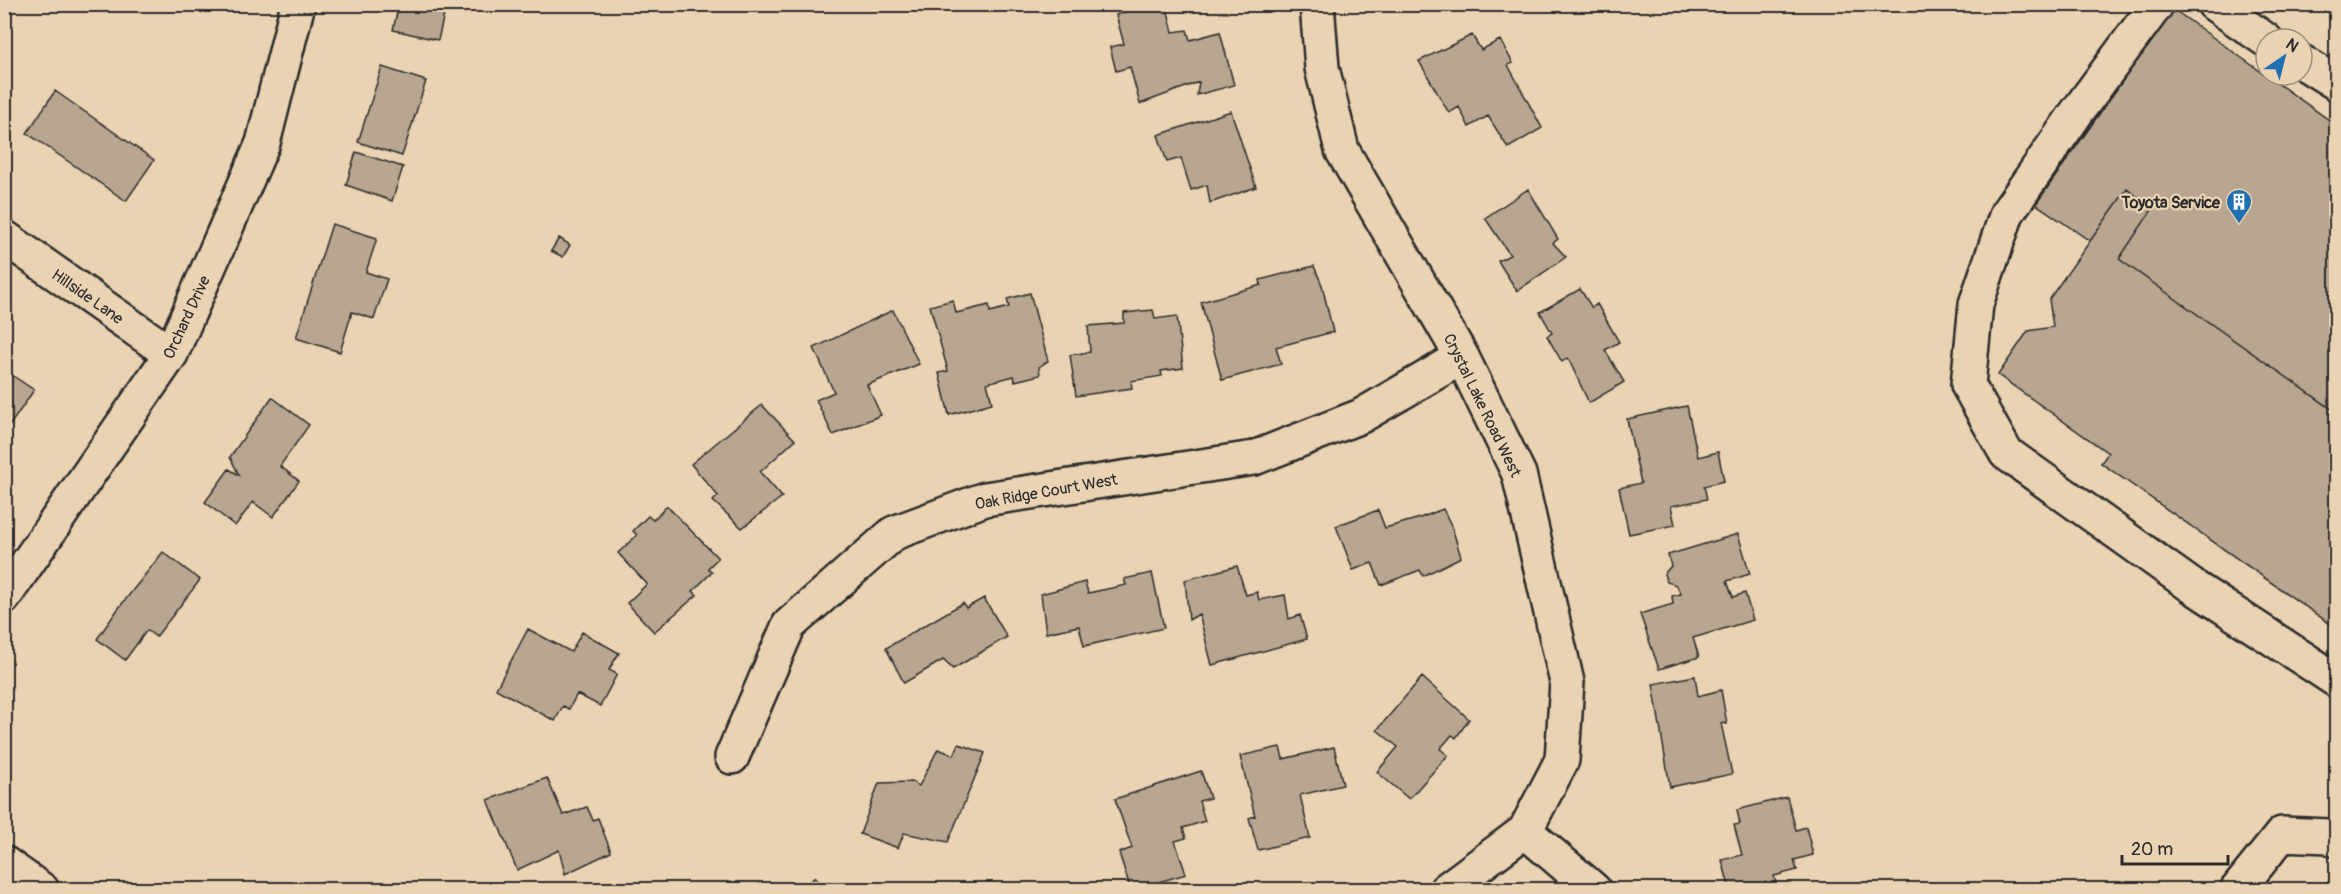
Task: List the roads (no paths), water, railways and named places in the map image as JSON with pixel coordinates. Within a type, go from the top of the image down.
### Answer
[{"type":"street","name":"Orchard Drive","points":[[4,597],[171,354],[263,143],[298,4]]},
{"type":"street","name":"Crystal Lake Road West","points":[[1317,4],[1322,68],[1342,150],[1462,357],[1519,474],[1567,682],[1562,760],[1525,831],[1446,890]]},
{"type":"street","points":[[2157,4],[2077,112],[2007,213],[1976,304],[1968,385],[2006,453],[2192,586],[2337,680]]},
{"type":"street","points":[[2214,4],[2254,32]]},
{"type":"street","points":[[2314,69],[2337,83]]},
{"type":"street","name":"Hillside Lane","points":[[4,237],[171,354]]},
{"type":"street","name":"Oak Ridge Court West","points":[[732,757],[789,625],[894,533],[985,499],[1254,458],[1361,416],[1462,357]]},
{"type":"street","points":[[1525,831],[1594,890]]},
{"type":"street","points":[[2237,890],[2282,834],[2330,836],[2337,840]]},
{"type":"street","points":[[4,863],[42,890]]},
{"type":"place","name":"Toyota Service","points":[[2239,225]]}]
